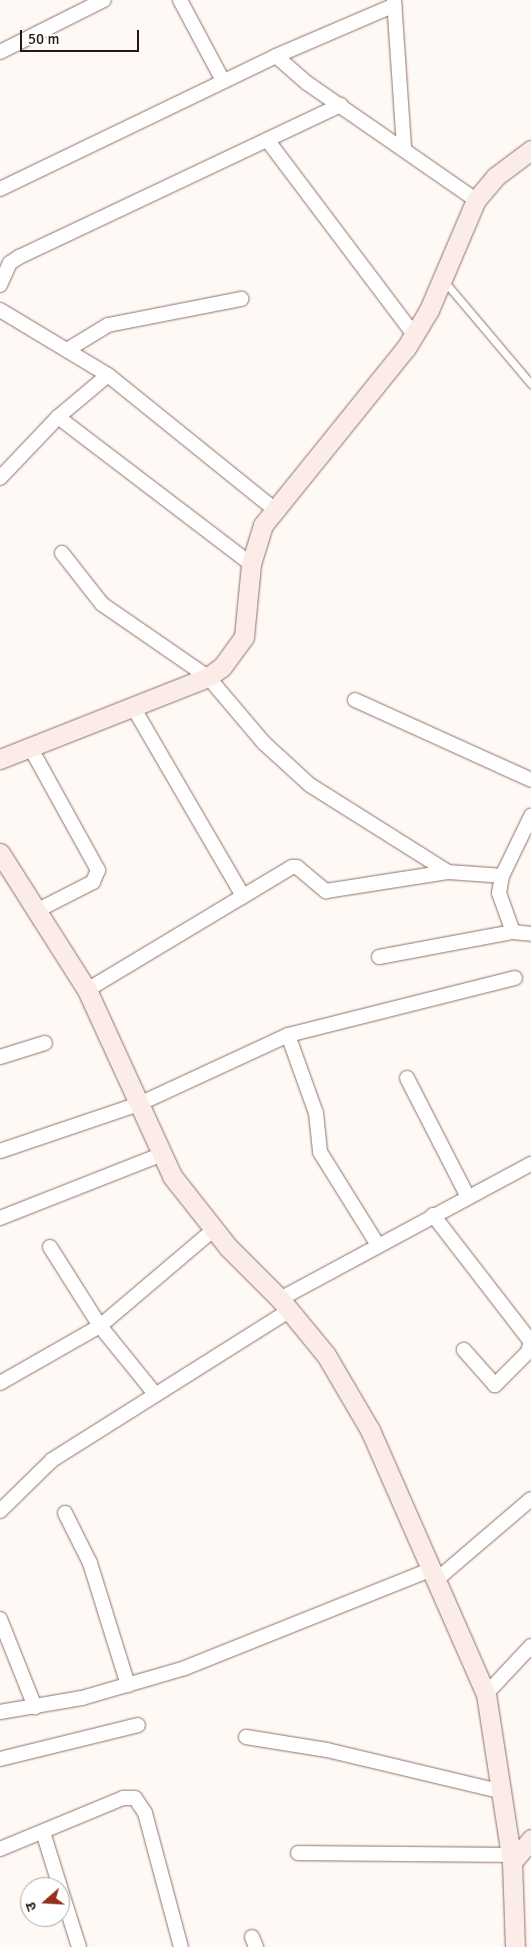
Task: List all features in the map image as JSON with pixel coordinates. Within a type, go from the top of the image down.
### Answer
[{"type":"street","points":[[0,52],[104,0]]},
{"type":"street","points":[[180,0],[222,79]]},
{"type":"street","points":[[0,189],[222,79],[394,3],[404,147]]},
{"type":"street","points":[[276,56],[340,105],[404,147],[476,200]]},
{"type":"street","points":[[0,285],[10,263],[19,257],[268,141],[340,105]]},
{"type":"street","points":[[268,141],[414,335]]},
{"type":"street","points":[[0,759],[208,677],[222,667],[244,637],[251,564],[263,525],[274,509],[380,385],[414,335],[442,279],[476,200],[495,177],[531,150]]},
{"type":"street","points":[[67,350],[108,325],[241,299]]},
{"type":"street","points":[[0,310],[108,375],[274,509]]},
{"type":"street","points":[[0,478],[58,417],[108,375]]},
{"type":"street","points":[[58,417],[251,564]]},
{"type":"street","points":[[62,553],[118,619],[208,677],[264,743],[310,785],[448,872]]},
{"type":"street","points":[[355,700],[531,780]]},
{"type":"street","points":[[133,706],[243,896]]},
{"type":"street","points":[[30,747],[98,870],[93,882],[38,910]]},
{"type":"street","points":[[513,932],[500,893],[502,876],[518,848],[531,816]]},
{"type":"street","points":[[0,853],[38,910],[87,990],[160,1155],[213,1230],[285,1304],[353,1397],[486,1694],[499,1791],[511,1858],[515,1947]]},
{"type":"street","points":[[87,990],[243,896],[297,866],[326,890],[448,872],[502,876]]},
{"type":"street","points":[[379,957],[513,932],[531,934]]},
{"type":"street","points":[[0,1151],[138,1104],[288,1035],[515,978]]},
{"type":"street","points":[[288,1035],[316,1113],[317,1145],[378,1245]]},
{"type":"street","points":[[0,1057],[44,1043]]},
{"type":"street","points":[[407,1078],[468,1197]]},
{"type":"street","points":[[0,1218],[160,1155]]},
{"type":"street","points":[[0,1511],[38,1470],[155,1394],[285,1304],[378,1245],[531,1164]]},
{"type":"street","points":[[433,1215],[528,1336],[531,1347],[495,1385],[464,1350]]},
{"type":"street","points":[[0,1383],[100,1326],[213,1230]]},
{"type":"street","points":[[50,1247],[100,1326],[155,1394]]},
{"type":"street","points":[[0,1712],[34,1707],[128,1685],[255,1642],[432,1575],[531,1499]]},
{"type":"street","points":[[65,1514],[90,1563],[128,1685]]},
{"type":"street","points":[[0,1619],[34,1707]]},
{"type":"street","points":[[486,1694],[531,1646]]},
{"type":"street","points":[[0,1759],[138,1725]]},
{"type":"street","points":[[246,1738],[327,1750],[499,1791]]},
{"type":"street","points":[[1,1847],[123,1798],[135,1798],[145,1813],[181,1947]]},
{"type":"street","points":[[42,1832],[57,1877]]},
{"type":"street","points":[[298,1853],[511,1858],[531,1839]]},
{"type":"street","points":[[70,1919],[79,1947]]},
{"type":"lane","points":[[442,279],[531,384]]}]
